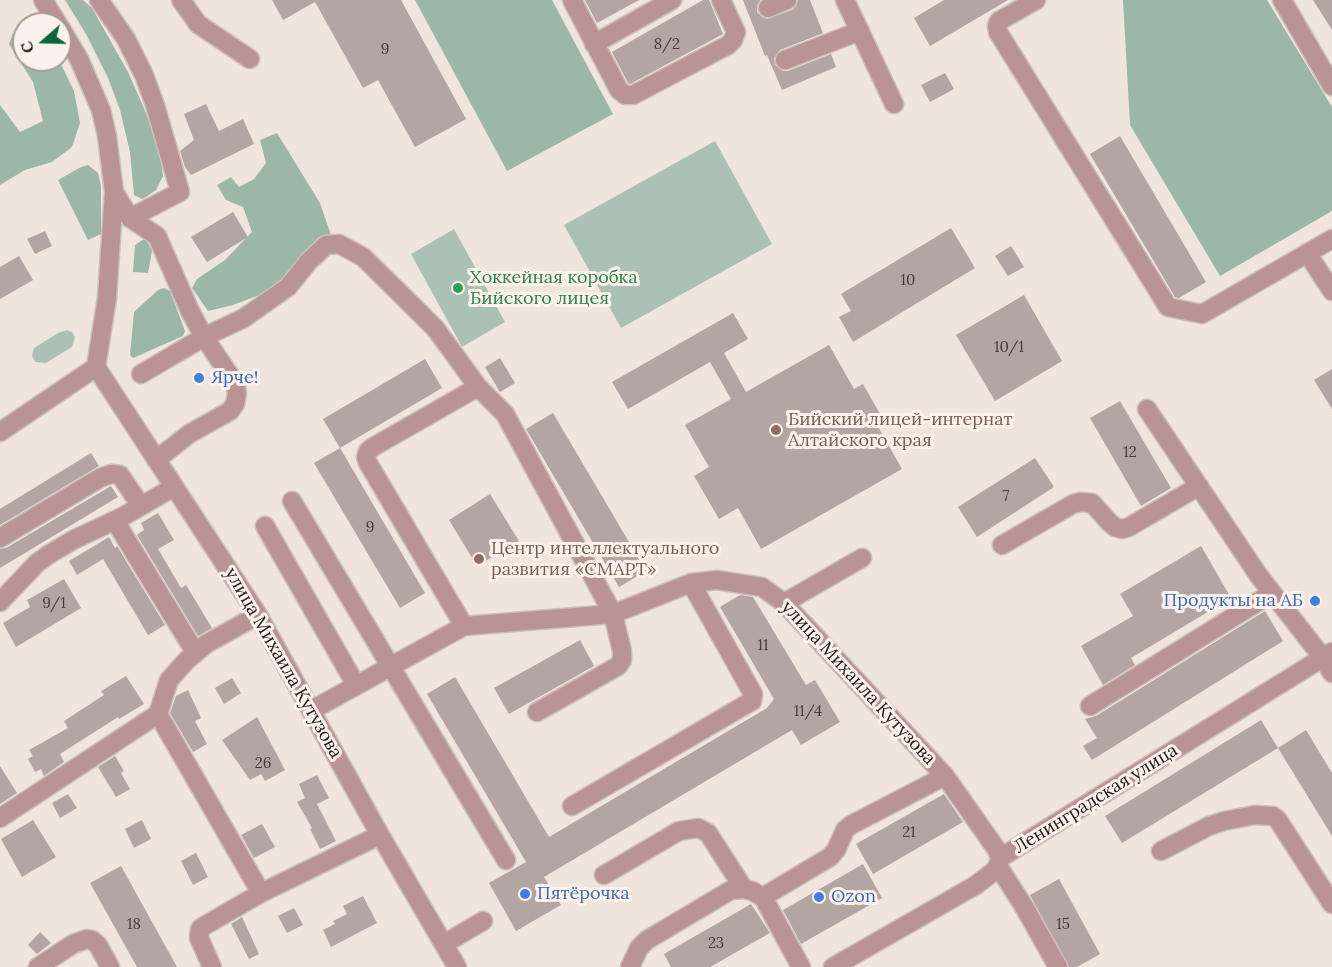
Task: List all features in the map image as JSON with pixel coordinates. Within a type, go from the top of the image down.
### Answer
[{"type":"street","points":[[99,0],[126,39],[144,75],[180,192],[130,218]]},
{"type":"street","points":[[181,0],[198,24],[250,59]]},
{"type":"street","points":[[572,0],[619,90],[625,95],[633,95],[728,45],[736,32],[721,0]]},
{"type":"street","points":[[594,44],[672,0]]},
{"type":"street","points":[[768,8],[787,0]]},
{"type":"street","points":[[845,0],[894,104]]},
{"type":"street","points":[[1036,0],[999,21],[998,32],[1168,307],[1202,314],[1332,239]]},
{"type":"street","points":[[1282,0],[1332,86]]},
{"type":"street","points":[[785,60],[860,31]]},
{"type":"street","points":[[0,432],[96,367],[107,298],[114,192],[107,136],[101,110],[80,59],[72,46]]},
{"type":"street","points":[[114,192],[130,218],[157,236],[190,311],[235,383],[237,393],[235,404],[230,411],[189,434],[156,460]]},
{"type":"street","points":[[141,375],[204,336],[253,312],[288,287],[309,261],[326,245],[339,244],[363,257],[435,328],[478,387],[505,414],[613,614],[622,651],[622,660],[618,666],[537,712]]},
{"type":"street","points":[[1307,253],[1332,291]]},
{"type":"street","name":"улица Михаила Кутузова","points":[[96,367],[258,615],[380,835],[457,967]]},
{"type":"street","points":[[312,710],[464,626],[366,457],[368,451],[373,447],[478,387]]},
{"type":"street","points":[[1147,409],[1272,593],[1329,661]]},
{"type":"street","points":[[0,538],[100,478],[111,474],[120,475],[141,506]]},
{"type":"street","points":[[1002,545],[1080,502],[1092,503],[1115,527],[1122,529],[1129,527],[1199,486]]},
{"type":"street","points":[[0,602],[37,563],[48,555],[73,540],[115,521],[174,487]]},
{"type":"street","points":[[292,501],[506,860]]},
{"type":"street","points":[[115,521],[195,652]]},
{"type":"street","points":[[265,526],[356,685]]},
{"type":"street","points":[[784,603],[862,558]]},
{"type":"street","name":"улица Михаила Кутузова","points":[[464,626],[613,614],[691,583],[717,580],[762,587],[784,603],[945,776],[997,850],[999,862],[1058,967]]},
{"type":"street","points":[[572,806],[752,701],[753,694],[691,583]]},
{"type":"street","points":[[1090,706],[1272,593]]},
{"type":"street","points":[[0,818],[158,714],[169,680],[195,652],[258,615]]},
{"type":"street","name":"Ленинградская улица","points":[[833,967],[976,885],[999,862],[1329,661]]},
{"type":"street","points":[[158,714],[261,892]]},
{"type":"street","points":[[763,897],[830,856],[836,850],[845,830],[851,825],[945,776]]},
{"type":"street","points":[[1161,851],[1209,826],[1224,821],[1255,815],[1273,816],[1278,820],[1332,904]]},
{"type":"street","points":[[604,875],[679,831],[698,828],[708,833],[744,889]]},
{"type":"street","points":[[212,967],[199,938],[200,929],[261,892],[380,835]]},
{"type":"street","points":[[630,967],[639,948],[647,940],[731,890],[744,889],[763,897],[801,967]]},
{"type":"street","points":[[444,944],[483,921]]},
{"type":"street","points":[[38,967],[73,944],[87,939],[98,945],[110,967]]},
{"type":"green space","points":[[65,0],[83,0],[92,8],[128,72],[156,139],[163,176],[156,190],[142,199],[134,195],[130,152],[120,110],[108,78],[86,34]]},
{"type":"green space","points":[[415,0],[552,0],[613,114],[507,171]]},
{"type":"green space","points":[[1123,0],[1267,0],[1332,107],[1332,211],[1220,276],[1130,125]]},
{"type":"green space","points":[[27,72],[65,72],[74,91],[80,123],[72,147],[52,162],[25,170],[0,185],[0,105],[20,132],[43,121],[33,82]]},
{"type":"green space","points":[[277,133],[320,203],[331,235],[270,291],[233,305],[208,311],[192,288],[197,279],[225,260],[252,232],[243,207],[226,200],[217,185],[231,177],[239,187],[254,179],[266,163],[260,140]]},
{"type":"green space","points":[[715,141],[772,244],[621,328],[564,225]]},
{"type":"green space","points":[[88,165],[98,173],[101,186],[101,234],[88,240],[58,180]]},
{"type":"green space","name":"Хоккейная коробка Бийского лицея","points":[[454,229],[505,322],[462,347],[411,254]]},
{"type":"green space","points":[[144,239],[152,251],[148,273],[133,272],[135,245]]},
{"type":"green space","points":[[164,288],[170,291],[185,331],[183,336],[133,358],[130,355],[134,312],[158,290]]},
{"type":"green space","points":[[67,330],[75,337],[72,347],[46,363],[35,362],[32,356],[34,348]]},
{"type":"building","points":[[272,0],[401,0],[466,119],[415,147],[378,80],[363,88],[315,2],[283,20]]},
{"type":"building","points":[[585,0],[639,0],[597,23]]},
{"type":"building","points":[[703,0],[709,0],[723,34],[630,84],[628,83],[612,52]]},
{"type":"building","points":[[743,0],[760,0],[757,12],[767,19],[792,10],[798,0],[810,0],[823,33],[780,50],[774,58],[775,65],[783,71],[788,71],[831,54],[836,67],[782,90],[767,55],[765,56]]},
{"type":"building","points":[[944,0],[1008,0],[930,46],[914,18]]},
{"type":"building","points":[[1313,0],[1332,0],[1332,30]]},
{"type":"building","points":[[945,73],[954,89],[930,102],[921,85]]},
{"type":"building","points":[[206,104],[219,131],[243,119],[254,144],[191,175],[185,167],[180,151],[194,140],[184,114]]},
{"type":"building","points":[[1120,136],[1206,282],[1179,298],[1175,297],[1090,154]]},
{"type":"building","points":[[233,212],[248,237],[207,262],[191,237]]},
{"type":"building","points":[[951,228],[975,268],[853,342],[839,317],[851,311],[841,294]]},
{"type":"building","points":[[45,231],[52,246],[35,254],[27,239]]},
{"type":"building","points":[[1011,246],[1024,267],[1008,276],[995,256]]},
{"type":"building","points":[[19,256],[33,280],[0,299],[0,267]]},
{"type":"building","points":[[1024,295],[1062,361],[995,401],[956,335]]},
{"type":"building","name":"Бийский лицей-интернат Алтайского края","points":[[733,313],[748,339],[724,353],[746,392],[829,345],[854,389],[863,384],[883,419],[876,423],[902,469],[761,549],[738,508],[719,519],[694,476],[709,467],[685,425],[731,399],[710,362],[628,409],[612,382]]},
{"type":"building","points":[[500,358],[515,383],[500,392],[485,367]]},
{"type":"building","points":[[425,359],[442,388],[340,448],[323,419]]},
{"type":"building","points":[[1332,369],[1332,409],[1314,380]]},
{"type":"building","points":[[1120,401],[1171,488],[1141,506],[1090,418]]},
{"type":"building","points":[[553,413],[646,571],[619,587],[526,429]]},
{"type":"building","points":[[340,448],[425,593],[400,608],[314,463]]},
{"type":"building","points":[[91,453],[99,466],[0,525],[0,509]]},
{"type":"building","points":[[1035,458],[1054,487],[977,537],[958,507]]},
{"type":"building","points":[[111,486],[118,497],[0,568],[0,549],[6,548]]},
{"type":"building","points":[[490,494],[519,541],[477,566],[449,520]]},
{"type":"building","points":[[158,513],[174,540],[158,549],[181,588],[186,585],[212,628],[198,636],[137,535],[144,530],[141,523]]},
{"type":"building","points":[[109,537],[115,548],[117,546],[165,625],[148,635],[103,559],[77,575],[69,561]]},
{"type":"building","points":[[1201,546],[1231,598],[1131,658],[1135,665],[1103,685],[1081,646],[1133,616],[1120,594]]},
{"type":"building","points":[[64,579],[81,608],[16,647],[3,623],[30,607],[27,600]]},
{"type":"building","points":[[740,595],[753,597],[806,685],[815,680],[840,722],[801,745],[792,730],[544,877],[561,905],[516,931],[489,883],[526,862],[427,694],[455,677],[549,837],[767,708],[774,699],[720,607]]},
{"type":"building","points":[[1265,611],[1283,641],[1092,760],[1083,746],[1097,738],[1085,719],[1096,716]]},
{"type":"building","points":[[580,640],[594,666],[509,714],[494,688]]},
{"type":"building","points":[[126,676],[144,704],[119,719],[118,717],[60,754],[64,762],[44,776],[41,769],[35,772],[28,759],[33,756],[29,750],[68,728],[64,721],[104,695],[101,691]]},
{"type":"building","points":[[232,678],[241,693],[224,704],[215,688]]},
{"type":"building","points":[[188,690],[201,718],[195,721],[207,744],[193,752],[170,713],[176,696]]},
{"type":"building","points":[[257,717],[285,770],[265,781],[261,774],[250,780],[222,740]]},
{"type":"building","points":[[1261,720],[1278,748],[1122,843],[1105,816]]},
{"type":"building","points":[[1306,730],[1332,773],[1332,836],[1278,748]]},
{"type":"building","points":[[115,756],[124,771],[121,773],[130,789],[116,797],[98,767]]},
{"type":"building","points":[[0,766],[17,793],[0,804]]},
{"type":"building","points":[[317,775],[329,798],[317,804],[336,841],[320,849],[310,829],[312,828],[297,802],[305,798],[299,784]]},
{"type":"building","points":[[68,794],[77,808],[60,818],[52,803]]},
{"type":"building","points":[[944,794],[963,822],[873,874],[856,844]]},
{"type":"building","points":[[33,820],[56,857],[22,877],[1,839]]},
{"type":"building","points":[[142,820],[151,839],[134,848],[125,829]]},
{"type":"building","points":[[262,824],[275,847],[254,858],[241,835]]},
{"type":"building","points":[[196,853],[208,877],[193,885],[181,861]]},
{"type":"building","points":[[863,864],[882,898],[801,944],[783,910]]},
{"type":"building","points":[[121,866],[177,967],[137,967],[90,883]]},
{"type":"building","points":[[1059,879],[1100,954],[1077,967],[1069,967],[1030,895]]},
{"type":"building","points":[[363,896],[377,923],[331,947],[323,930],[335,924],[333,921],[347,914],[343,906]]},
{"type":"building","points":[[751,904],[770,933],[710,967],[671,967],[664,954]]},
{"type":"building","points":[[294,908],[303,925],[287,933],[278,916]]},
{"type":"building","points":[[242,917],[259,954],[249,959],[231,924]]},
{"type":"building","points":[[40,932],[51,943],[37,954],[28,945]]},
{"type":"place","name":"Хоккейная коробка Бийского лицея","points":[[458,288]]},
{"type":"place","name":"Ярче!","points":[[199,378]]},
{"type":"place","name":"Бийский лицей-интернат Алтайского края","points":[[776,430]]},
{"type":"place","name":"Центр интеллектуального развития «СМАРТ»","points":[[479,559]]},
{"type":"place","name":"Продукты на АБ","points":[[1315,601]]},
{"type":"place","name":"Пятёрочка","points":[[525,894]]},
{"type":"place","name":"Ozon","points":[[819,897]]}]
